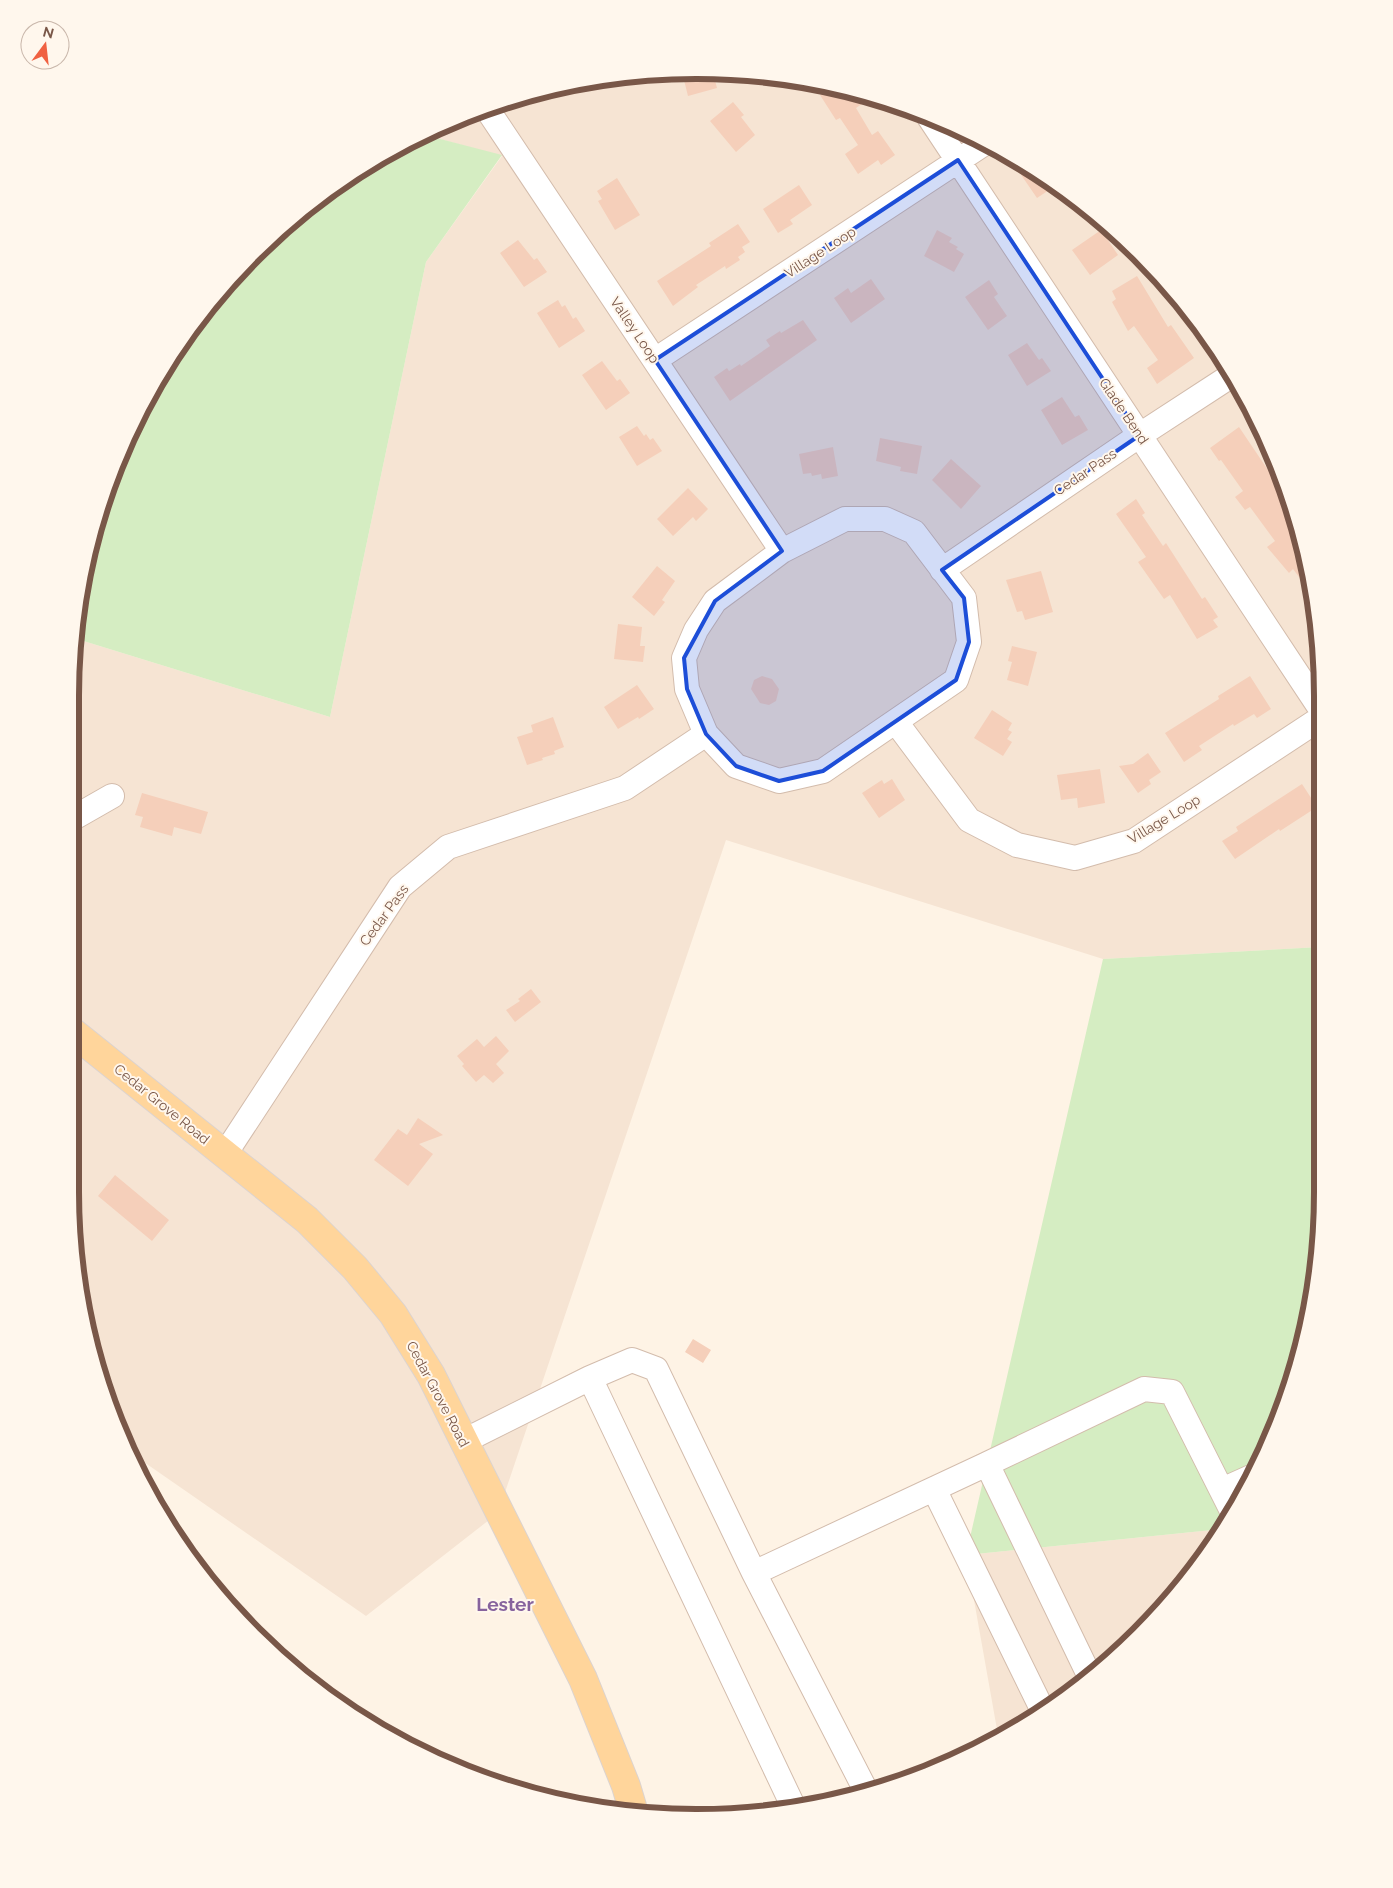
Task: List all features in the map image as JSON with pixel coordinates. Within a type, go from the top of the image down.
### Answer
[{"type":"main road","name":"Cedar Grove Road","points":[[79,1037],[306,1220],[356,1268],[394,1314],[431,1375],[583,1679],[626,1786],[632,1806]]},
{"type":"street","name":"Valley Loop","points":[[491,115],[782,551]]},
{"type":"street","name":"Glade Bend","points":[[936,127],[1314,699]]},
{"type":"street","name":"Village Loop","points":[[655,360],[978,147]]},
{"type":"street","name":"Cedar Pass","points":[[942,570],[1226,379]]},
{"type":"street","points":[[845,519],[886,519],[914,532],[942,570],[964,598],[969,642],[956,680],[896,722],[824,771],[779,781],[736,766],[706,734],[687,689],[684,658],[696,630],[716,601],[782,551],[845,519]]},
{"type":"street","name":"Village Loop","points":[[896,722],[969,820],[1017,845],[1075,858],[1134,841],[1314,723]]},
{"type":"street","name":"Cedar Pass","points":[[225,1154],[400,887],[448,847],[625,788],[706,734]]},
{"type":"street","points":[[79,815],[112,796]]},
{"type":"street","points":[[464,1441],[590,1378],[632,1360],[656,1369],[754,1573],[863,1786]]},
{"type":"street","points":[[590,1378],[791,1802]]},
{"type":"street","points":[[754,1573],[1144,1389],[1172,1392],[1229,1504]]},
{"type":"street","points":[[987,1464],[1087,1670]]},
{"type":"street","points":[[1222,1490],[1242,1481]]},
{"type":"street","points":[[934,1489],[1040,1705]]},
{"type":"highlighted area","points":[[958,160],[1140,435],[942,570],[964,598],[969,642],[956,680],[823,771],[779,781],[736,766],[706,734],[687,689],[684,658],[715,601],[782,551],[655,360]]},
{"type":"shaded area","points":[[696,79],[737,80],[777,84],[856,100],[933,126],[970,142],[1040,183],[1073,206],[1133,260],[1187,320],[1231,388],[1251,423],[1267,460],[1293,537],[1309,616],[1313,656],[1314,947],[1103,959],[726,840],[498,1513],[366,1616],[139,1459],[112,1390],[100,1351],[84,1272],[80,1232],[80,656],[82,640],[330,717],[426,262],[502,156],[434,137],[498,112],[537,100],[616,84]]},
{"type":"shaded area","points":[[1213,1530],[1187,1568],[1161,1599],[1104,1656],[1073,1682],[1040,1705],[997,1730],[966,1555]]},
{"type":"green space","points":[[434,137],[502,155],[426,262],[330,717],[82,640],[91,576],[112,498],[142,423],[183,353],[206,320],[260,260],[320,206],[353,183]]},
{"type":"green space","points":[[1314,947],[1313,1232],[1302,1312],[1293,1351],[1267,1428],[1251,1465],[1213,1530],[966,1555],[1103,959]]},
{"type":"building","points":[[684,79],[715,79],[717,88],[688,96]]},
{"type":"building","points":[[824,93],[864,102],[856,108],[872,135],[878,131],[895,155],[881,165],[878,160],[858,174],[845,154],[858,145],[840,118],[836,120],[820,95]]},
{"type":"building","points":[[733,102],[744,115],[741,117],[755,135],[736,152],[710,121]]},
{"type":"building","points":[[1017,169],[1050,190],[1037,198]]},
{"type":"building","points":[[617,178],[640,215],[615,230],[598,201],[602,199],[597,191]]},
{"type":"building","points":[[799,185],[812,205],[790,220],[793,224],[778,233],[763,209]]},
{"type":"building","points":[[738,224],[750,242],[742,247],[745,252],[738,257],[740,260],[726,269],[725,266],[696,285],[698,287],[673,306],[657,281],[711,246],[709,243]]},
{"type":"building","points":[[937,230],[952,238],[949,242],[958,247],[956,249],[964,254],[954,272],[924,256]]},
{"type":"building","points":[[1101,230],[1118,255],[1090,275],[1072,250]]},
{"type":"building","points":[[518,240],[534,260],[537,258],[547,272],[524,287],[500,253]]},
{"type":"building","points":[[1137,276],[1168,327],[1171,325],[1194,358],[1157,384],[1147,368],[1158,360],[1134,326],[1128,331],[1112,302],[1116,299],[1112,291]]},
{"type":"building","points":[[871,279],[885,299],[851,323],[834,298],[848,288],[851,293]]},
{"type":"building","points":[[989,280],[998,294],[994,297],[1007,316],[988,330],[965,297]]},
{"type":"building","points":[[558,300],[562,307],[565,305],[573,319],[576,317],[585,331],[559,348],[537,313]]},
{"type":"building","points":[[803,320],[817,340],[730,401],[714,377],[727,368],[729,371],[740,364],[741,366],[770,346],[766,340]]},
{"type":"building","points":[[1027,343],[1039,360],[1042,358],[1051,371],[1027,386],[1008,355]]},
{"type":"building","points":[[602,361],[617,381],[620,379],[630,393],[606,410],[582,375]]},
{"type":"building","points":[[1062,397],[1075,417],[1079,415],[1088,430],[1062,445],[1041,410]]},
{"type":"building","points":[[637,426],[644,436],[646,434],[650,440],[653,438],[662,451],[637,466],[619,437]]},
{"type":"building","points":[[1239,427],[1274,479],[1293,537],[1303,583],[1293,569],[1289,573],[1267,547],[1275,541],[1250,507],[1245,510],[1235,497],[1243,491],[1210,448]]},
{"type":"building","points":[[880,438],[922,446],[917,474],[900,471],[901,467],[876,461]]},
{"type":"building","points":[[833,447],[838,476],[822,479],[821,474],[812,476],[811,473],[803,474],[799,454]]},
{"type":"building","points":[[951,459],[981,486],[961,509],[932,480]]},
{"type":"building","points":[[688,488],[708,509],[696,521],[693,517],[673,536],[657,519]]},
{"type":"building","points":[[1136,499],[1145,513],[1142,515],[1163,546],[1166,543],[1202,599],[1205,597],[1218,617],[1213,620],[1218,627],[1197,639],[1170,595],[1164,599],[1138,562],[1146,557],[1116,514]]},
{"type":"building","points":[[657,566],[675,581],[662,600],[665,602],[654,616],[632,597]]},
{"type":"building","points":[[1041,571],[1053,612],[1025,620],[1022,611],[1017,612],[1006,580]]},
{"type":"building","points":[[618,624],[642,627],[640,646],[645,646],[643,662],[614,659]]},
{"type":"building","points":[[1012,646],[1037,652],[1028,686],[1007,680],[1012,662],[1008,661]]},
{"type":"building","points":[[762,676],[772,679],[779,689],[776,701],[769,705],[760,703],[751,689],[754,680]]},
{"type":"building","points":[[1250,676],[1271,709],[1257,718],[1254,714],[1234,726],[1233,724],[1199,746],[1202,750],[1184,762],[1165,733],[1219,699],[1218,696]]},
{"type":"building","points":[[637,685],[654,709],[618,729],[604,707]]},
{"type":"building","points":[[992,710],[1012,723],[1008,730],[1012,732],[1007,739],[1012,742],[1003,756],[974,738]]},
{"type":"building","points":[[553,717],[564,747],[554,751],[555,754],[542,758],[543,760],[527,765],[517,737],[533,732],[531,725]]},
{"type":"building","points":[[1148,753],[1161,772],[1149,780],[1151,784],[1138,793],[1119,766],[1133,764]]},
{"type":"building","points":[[1100,769],[1105,803],[1078,808],[1077,798],[1061,800],[1057,775]]},
{"type":"building","points":[[892,779],[905,800],[879,818],[862,793],[882,780],[884,784]]},
{"type":"building","points":[[1302,784],[1314,802],[1314,809],[1280,831],[1279,829],[1235,859],[1222,841],[1238,831],[1236,827]]},
{"type":"building","points":[[142,793],[208,812],[201,834],[174,827],[172,836],[140,827],[143,817],[135,815]]},
{"type":"building","points":[[531,989],[541,1002],[515,1022],[506,1010],[520,1001],[518,999]]},
{"type":"building","points":[[496,1036],[509,1051],[496,1064],[504,1073],[493,1083],[484,1075],[476,1082],[462,1066],[464,1064],[457,1056],[477,1039],[484,1047]]},
{"type":"building","points":[[418,1118],[443,1135],[419,1144],[433,1154],[408,1186],[374,1160],[398,1129],[407,1135]]},
{"type":"building","points":[[115,1175],[169,1220],[152,1241],[98,1196]]},
{"type":"building","points":[[693,1339],[711,1350],[703,1363],[685,1352]]},
{"type":"district","name":"Lester","points":[[505,1604]]}]
